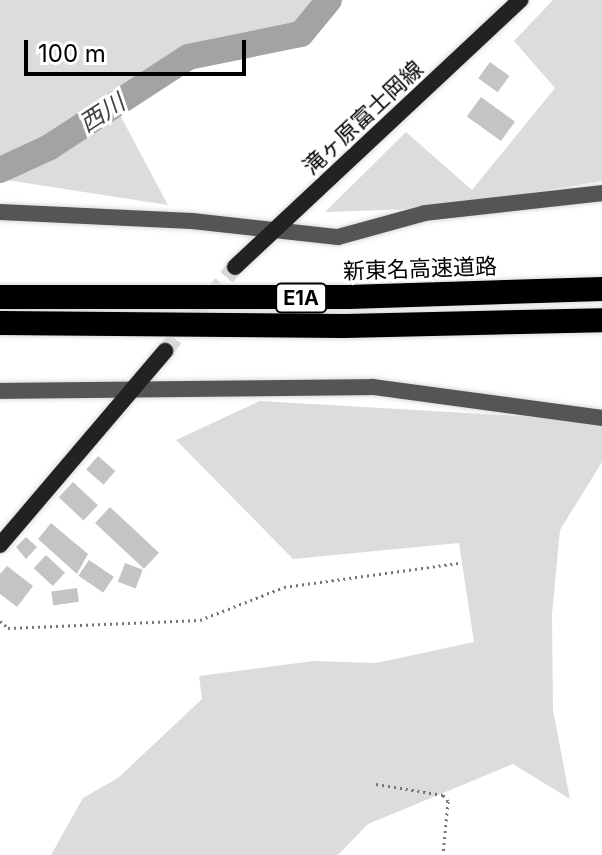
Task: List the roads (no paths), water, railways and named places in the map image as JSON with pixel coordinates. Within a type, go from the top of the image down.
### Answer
[{"type":"highway","name":"新東名高速道路","points":[[0,297],[348,297],[602,289]]},
{"type":"highway","name":"E1A","points":[[0,323],[344,326],[602,320]]},
{"type":"main road","name":"滝ヶ原富士岡線","points":[[235,267],[520,0]]},
{"type":"main road","points":[[0,545],[165,351]]},
{"type":"street","points":[[0,212],[338,237],[425,213],[602,193]]},
{"type":"street","points":[[0,391],[409,389],[602,418]]},
{"type":"waterway","name":"西川","points":[[0,170],[48,148],[188,57],[301,34],[329,0]]},
{"type":"tunnel","points":[[165,351],[235,267]]}]
